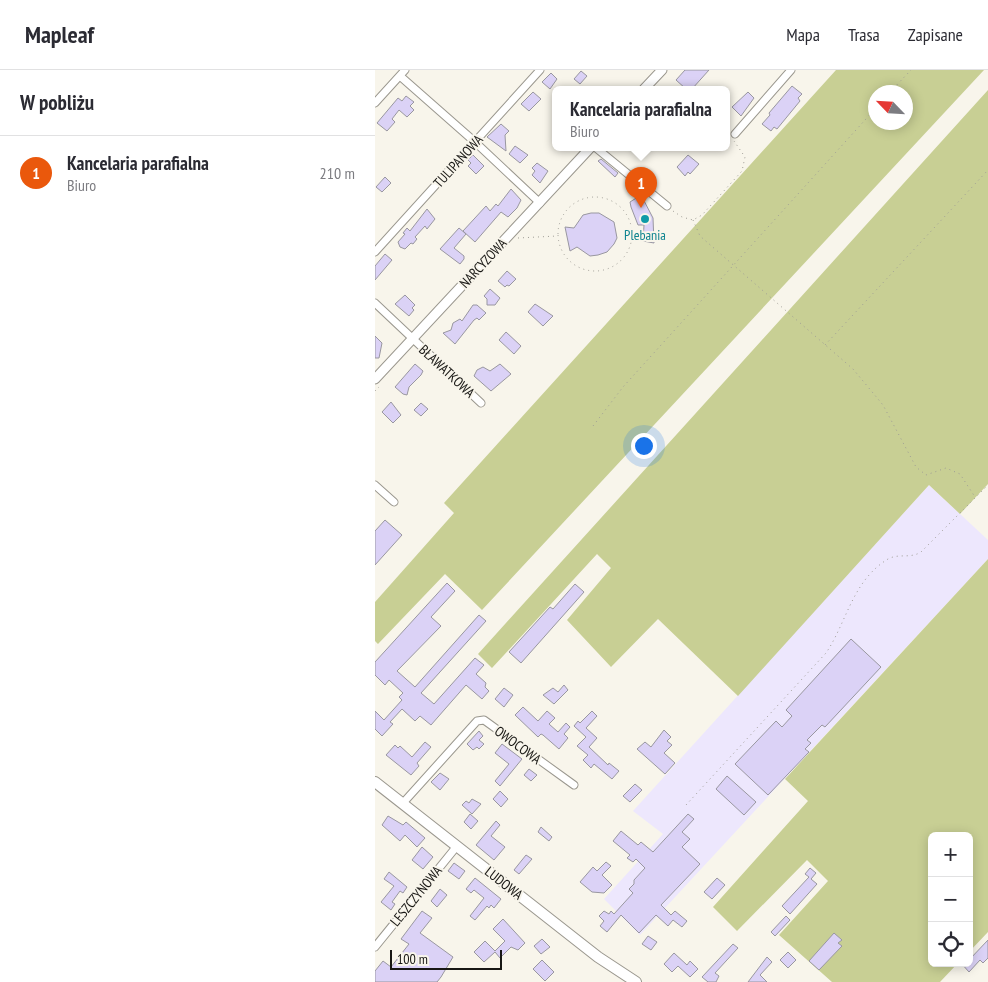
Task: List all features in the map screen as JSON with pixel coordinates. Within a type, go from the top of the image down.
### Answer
[{"type":"main road","name":"LUDOWA","points":[[375,782],[584,946],[636,982]]},
{"type":"street","points":[[375,103],[405,70]]},
{"type":"street","name":"TULIPANOWA","points":[[375,252],[540,70]]},
{"type":"street","points":[[647,86],[662,70]]},
{"type":"street","points":[[735,134],[791,70]]},
{"type":"street","points":[[399,76],[475,142],[540,204]]},
{"type":"street","name":"NARCYZOWA","points":[[375,379],[587,151]]},
{"type":"street","points":[[600,151],[667,206]]},
{"type":"street","name":"BŁAWATKOWA","points":[[375,303],[412,340],[481,403]]},
{"type":"street","points":[[375,485],[394,502]]},
{"type":"street","name":"OWOCOWA","points":[[403,803],[477,721],[484,720],[574,785]]},
{"type":"street","name":"LESZCZYNOWA","points":[[375,947],[457,846]]},
{"type":"path","points":[[897,85],[911,70]]},
{"type":"path","points":[[593,426],[623,387],[868,117]]},
{"type":"path","points":[[667,206],[682,217],[693,220],[703,216],[742,171],[745,157],[734,142],[735,134]]},
{"type":"path","points":[[825,345],[988,170]]},
{"type":"path","points":[[600,197],[618,205],[628,217],[632,235],[627,254],[612,267],[595,272],[578,268],[563,255],[557,236],[561,217],[579,200],[600,197]]},
{"type":"path","points":[[693,220],[700,236],[853,369],[883,405],[916,468],[926,475],[946,468],[960,474],[976,498]]},
{"type":"path","points":[[509,237],[557,236]]},
{"type":"path","points":[[685,805],[825,653],[861,584],[876,568],[890,558],[910,557],[921,552],[988,485]]},
{"type":"shaded area","points":[[929,485],[988,540],[988,559],[640,935],[604,899],[663,834],[633,811]]},
{"type":"green space","points":[[836,70],[984,70],[482,610],[445,574],[378,644],[375,641],[375,602],[454,513],[444,503]]},
{"type":"green space","points":[[988,90],[988,484],[960,514],[929,485],[738,696],[658,619],[611,667],[567,620],[611,568],[597,554],[492,668],[478,654]]},
{"type":"green space","points":[[988,559],[988,932],[973,948],[973,832],[928,832],[928,967],[954,967],[940,982],[832,982],[779,935],[828,881],[807,860],[737,931],[713,907],[808,801],[785,779]]},
{"type":"building","points":[[685,70],[709,70],[695,86],[683,86],[676,80]]},
{"type":"building","points":[[581,71],[587,76],[580,84],[574,79]]},
{"type":"building","points":[[551,73],[557,79],[550,89],[542,82]]},
{"type":"building","points":[[792,86],[802,94],[798,98],[800,101],[777,129],[774,127],[771,131],[762,124]]},
{"type":"building","points":[[533,92],[541,99],[529,111],[521,104]]},
{"type":"building","points":[[748,92],[754,98],[741,116],[732,107]]},
{"type":"building","points":[[406,96],[414,102],[410,106],[414,110],[407,117],[399,110],[392,119],[395,122],[387,131],[377,123],[398,98],[402,101]]},
{"type":"building","points":[[501,124],[509,131],[505,135],[506,151],[487,137]]},
{"type":"building","points":[[515,146],[528,155],[520,163],[509,154]]},
{"type":"building","points":[[473,155],[484,166],[476,174],[468,166],[471,163],[468,160]]},
{"type":"building","points":[[688,155],[699,164],[690,174],[688,172],[685,176],[677,167]]},
{"type":"building","points":[[601,159],[618,173],[615,177],[598,161]]},
{"type":"building","points":[[537,163],[548,171],[540,183],[532,175],[535,171],[532,168]]},
{"type":"building","points":[[385,177],[391,183],[382,192],[376,187]]},
{"type":"building","points":[[511,189],[521,200],[517,208],[508,217],[501,212],[475,242],[463,231],[486,206],[490,211],[496,204],[498,206]]},
{"type":"building","name":"Plebania","points":[[641,195],[653,218],[654,243],[643,241],[644,225],[638,225],[631,207],[630,202]]},
{"type":"building","points":[[427,209],[435,219],[427,229],[425,226],[415,237],[417,239],[413,244],[411,243],[405,249],[400,247],[398,242],[405,234],[403,233],[407,228],[410,231]]},
{"type":"building","points":[[599,213],[614,222],[617,238],[614,244],[607,252],[598,255],[590,256],[577,247],[570,251],[565,227],[574,228],[583,215]]},
{"type":"building","points":[[459,228],[466,234],[454,248],[464,256],[460,264],[440,249]]},
{"type":"building","points":[[385,254],[392,260],[375,280],[375,266]]},
{"type":"building","points":[[507,271],[516,279],[509,286],[505,287],[498,281]]},
{"type":"building","points":[[490,289],[500,298],[495,305],[487,305],[487,299],[484,296]]},
{"type":"building","points":[[405,295],[415,305],[412,308],[414,310],[409,316],[395,304]]},
{"type":"building","points":[[535,304],[553,316],[543,326],[528,312]]},
{"type":"building","points":[[473,305],[477,305],[486,313],[479,320],[477,318],[474,320],[455,344],[443,333],[451,330],[453,323],[460,319],[462,321]]},
{"type":"building","points":[[506,332],[521,346],[514,354],[499,340]]},
{"type":"building","points":[[375,336],[382,343],[379,358],[375,358]]},
{"type":"building","points":[[415,364],[423,371],[409,387],[407,395],[403,394],[395,387]]},
{"type":"building","points":[[500,364],[511,374],[491,391],[474,376],[477,370],[483,367],[490,371]]},
{"type":"building","points":[[391,402],[401,415],[393,423],[382,412]]},
{"type":"building","points":[[421,403],[428,409],[421,416],[414,410]]},
{"type":"building","points":[[385,520],[402,535],[375,565],[375,531]]},
{"type":"building","points":[[447,583],[455,591],[431,617],[441,626],[397,671],[415,687],[479,615],[486,621],[421,693],[434,704],[475,658],[484,665],[476,674],[486,683],[485,687],[489,691],[482,699],[466,685],[431,725],[420,716],[415,721],[402,709],[390,722],[393,724],[382,736],[375,729],[375,711],[384,720],[402,700],[399,697],[403,693],[389,680],[385,685],[375,675],[375,662]]},
{"type":"building","points":[[575,584],[584,592],[521,663],[509,652],[550,607],[553,609]]},
{"type":"building","points":[[851,639],[881,667],[825,727],[822,725],[807,740],[811,743],[805,749],[809,752],[768,795],[735,764],[776,721],[782,727],[792,716],[786,710]]},
{"type":"building","points":[[564,685],[568,690],[554,704],[543,695],[553,688],[558,692]]},
{"type":"building","points":[[504,688],[513,695],[504,707],[495,699]]},
{"type":"building","points":[[523,707],[538,721],[547,711],[555,718],[549,724],[558,732],[566,723],[570,727],[564,734],[568,738],[559,749],[543,735],[541,734],[538,737],[515,715]]},
{"type":"building","points":[[592,711],[597,716],[586,728],[597,738],[589,747],[608,765],[609,763],[619,771],[612,779],[594,764],[591,768],[583,760],[588,755],[577,746],[586,737],[574,726],[578,721],[580,723]]},
{"type":"building","points":[[664,730],[671,737],[667,741],[672,745],[664,753],[675,763],[665,774],[637,749],[645,742],[651,747]]},
{"type":"building","points":[[479,731],[483,736],[479,740],[484,744],[479,749],[477,747],[473,750],[467,744]]},
{"type":"building","points":[[425,742],[431,747],[417,763],[419,766],[411,775],[386,755],[395,745],[398,748],[400,746],[412,757]]},
{"type":"building","points":[[502,744],[522,759],[500,786],[495,781],[509,764],[495,753]]},
{"type":"building","points":[[529,769],[537,775],[531,781],[524,775]]},
{"type":"building","points":[[440,773],[449,779],[440,790],[431,782]]},
{"type":"building","points":[[727,776],[756,802],[744,815],[716,789]]},
{"type":"building","points":[[635,784],[642,790],[630,802],[623,796]]},
{"type":"building","points":[[500,791],[508,799],[501,807],[493,799]]},
{"type":"building","points":[[472,799],[481,804],[472,814],[462,805],[466,801],[469,803]]},
{"type":"building","points":[[470,814],[478,821],[471,829],[464,822]]},
{"type":"building","points":[[688,814],[694,819],[682,832],[690,839],[682,847],[700,864],[661,905],[671,915],[675,911],[687,921],[682,927],[673,920],[668,926],[656,915],[639,933],[621,915],[607,932],[600,926],[604,921],[599,916],[604,911],[609,914],[611,911],[614,914],[633,893],[629,889],[645,868],[636,859],[633,862],[627,858],[630,855],[613,841],[621,831],[638,845],[641,842],[653,852]]},
{"type":"building","points":[[388,816],[403,825],[406,822],[425,838],[417,847],[405,835],[400,841],[382,825]]},
{"type":"building","points":[[496,821],[500,825],[491,836],[505,847],[494,860],[476,845]]},
{"type":"building","points":[[541,827],[552,837],[549,841],[538,832]]},
{"type":"building","points":[[422,847],[433,857],[423,869],[412,860]]},
{"type":"building","points":[[526,855],[532,859],[519,874],[514,870]]},
{"type":"building","points":[[606,862],[611,866],[602,875],[612,885],[604,893],[592,892],[580,882],[593,867],[597,871]]},
{"type":"building","points":[[454,863],[465,871],[459,879],[448,871]]},
{"type":"building","points":[[810,868],[816,873],[811,879],[817,884],[790,914],[782,906],[809,877],[805,874]]},
{"type":"building","points":[[389,872],[407,887],[403,893],[400,891],[392,902],[395,904],[391,910],[381,902],[394,886],[384,879]]},
{"type":"building","points":[[475,878],[501,899],[494,908],[491,905],[489,908],[487,906],[475,920],[470,916],[484,898],[474,890],[471,893],[466,889]]},
{"type":"building","points":[[717,878],[725,885],[712,899],[704,892]]},
{"type":"building","points":[[440,889],[447,895],[437,907],[431,901]]},
{"type":"building","points":[[422,911],[432,918],[420,933],[453,957],[441,977],[437,982],[375,982],[375,971],[383,961],[391,967],[409,944],[401,939]]},
{"type":"building","points":[[786,916],[790,920],[775,936],[771,932]]},
{"type":"building","points":[[503,919],[525,943],[518,950],[511,947],[500,958],[495,952],[484,962],[474,952],[485,941],[495,951],[505,941],[493,929]]},
{"type":"building","points":[[834,933],[842,940],[838,943],[842,946],[819,970],[809,961]]},
{"type":"building","points":[[648,936],[657,942],[651,950],[642,944]]},
{"type":"building","points":[[542,939],[550,947],[541,954],[534,946]]},
{"type":"building","points":[[988,940],[988,958],[983,963],[980,960],[969,972],[965,967],[973,967],[973,956]]},
{"type":"building","points":[[733,944],[738,948],[715,973],[719,976],[716,982],[708,982],[702,977]]},
{"type":"building","points":[[788,952],[796,960],[788,968],[780,960]]},
{"type":"building","points":[[674,953],[687,965],[690,961],[698,969],[690,977],[678,966],[672,972],[664,964]]},
{"type":"building","points":[[767,957],[772,962],[760,975],[767,982],[748,982]]},
{"type":"building","points":[[542,960],[554,972],[545,981],[533,969]]},
{"type":"place","name":"Kancelaria parafialna","points":[[641,208]]},
{"type":"place","name":"Plebania","points":[[645,219]]}]
